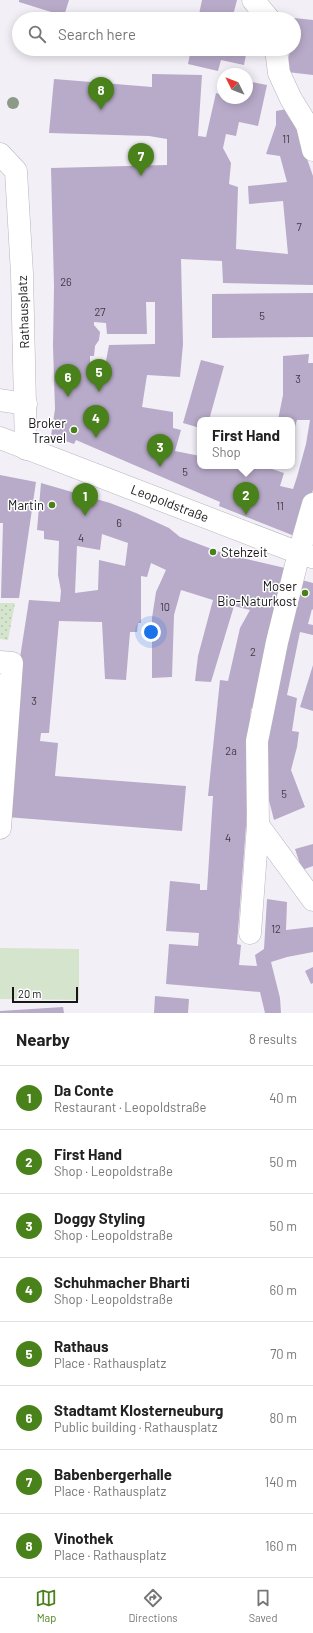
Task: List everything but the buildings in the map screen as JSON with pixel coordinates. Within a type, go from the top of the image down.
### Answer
[{"type":"street","points":[[253,0],[263,12]]},
{"type":"street","points":[[277,56],[279,73],[291,99],[310,122],[313,150]]},
{"type":"street","name":"Rathausplatz","points":[[0,154],[16,171],[22,274],[26,449]]},
{"type":"street","points":[[0,400],[26,404]]},
{"type":"street","points":[[0,438],[26,449]]},
{"type":"street","name":"Leopoldstraße","points":[[26,449],[306,555]]},
{"type":"street","points":[[250,933],[258,825],[257,741],[276,642],[306,555],[313,504]]},
{"type":"street","points":[[0,662],[12,663],[0,828]]},
{"type":"street","points":[[258,825],[313,900]]},
{"type":"green space","points":[[0,603],[15,603],[8,640],[0,639]]},
{"type":"green space","points":[[0,948],[79,949],[79,1000],[0,999]]},
{"type":"place","name":"Vinothek","points":[[101,110]]},
{"type":"place","name":"Babenbergerhalle","points":[[141,176]]},
{"type":"place","name":"Rathaus","points":[[99,392]]},
{"type":"place","name":"Stadtamt Klosterneuburg","points":[[68,397]]},
{"type":"place","name":"Broker Travel","points":[[74,430]]},
{"type":"place","name":"Schuhmacher Bharti","points":[[96,438]]},
{"type":"place","name":"Doggy Styling","points":[[160,467]]},
{"type":"place","name":"Martin","points":[[52,505]]},
{"type":"place","name":"First Hand","points":[[246,515]]},
{"type":"place","name":"Da Conte","points":[[85,516]]},
{"type":"place","name":"Stehzeit","points":[[213,552]]},
{"type":"place","name":"Moser Bio-Naturkost","points":[[305,593]]}]
